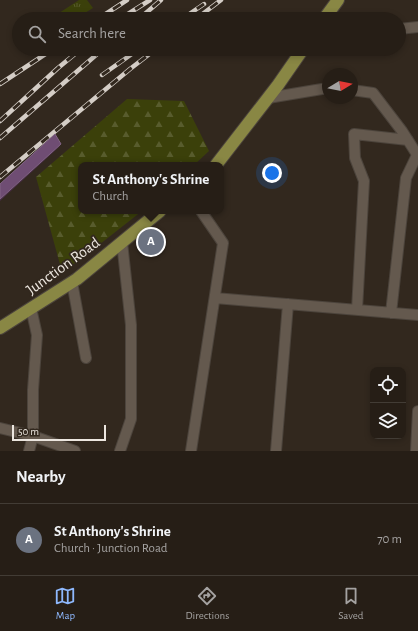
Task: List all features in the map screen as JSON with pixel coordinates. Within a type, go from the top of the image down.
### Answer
[{"type":"main road","points":[[329,12],[338,0]]},
{"type":"main road","points":[[218,162],[268,98],[298,56]]},
{"type":"main road","name":"Junction Road","points":[[0,328],[72,282],[156,214]]},
{"type":"street","points":[[406,28],[418,27]]},
{"type":"street","points":[[268,98],[322,89]]},
{"type":"street","points":[[358,91],[373,93],[418,155],[406,178],[391,313]]},
{"type":"street","points":[[358,310],[364,181],[355,158],[354,134],[408,140]]},
{"type":"street","points":[[191,451],[222,243],[203,214]]},
{"type":"street","points":[[120,451],[131,419],[131,325],[122,242]]},
{"type":"street","points":[[72,282],[86,358]]},
{"type":"street","points":[[215,298],[418,315]]},
{"type":"street","points":[[276,451],[288,304]]},
{"type":"street","points":[[29,451],[32,436],[33,390],[37,335],[31,308]]},
{"type":"street","points":[[416,451],[418,412]]},
{"type":"street","points":[[0,428],[32,436],[75,451]]},
{"type":"green space","points":[[79,0],[87,0],[93,8],[86,12],[61,12]]},
{"type":"green space","points":[[127,99],[184,101],[209,151],[197,162],[78,162],[78,214],[138,214],[76,263],[61,268],[36,177]]},
{"type":"building","points":[[55,134],[61,144],[0,199],[0,184]]},
{"type":"railway","points":[[109,12],[127,0]]},
{"type":"railway","points":[[131,12],[150,0]]},
{"type":"railway","points":[[147,12],[161,0]]},
{"type":"railway","points":[[205,12],[221,0]]},
{"type":"railway","points":[[192,12],[204,4]]},
{"type":"railway","points":[[0,84],[42,56]]},
{"type":"railway","points":[[0,121],[73,56]]},
{"type":"railway","points":[[0,138],[95,56]]},
{"type":"railway","points":[[102,75],[129,56]]},
{"type":"railway","points":[[0,177],[147,56]]},
{"type":"place","name":"St Anthony's Shrine","points":[[151,242]]}]
